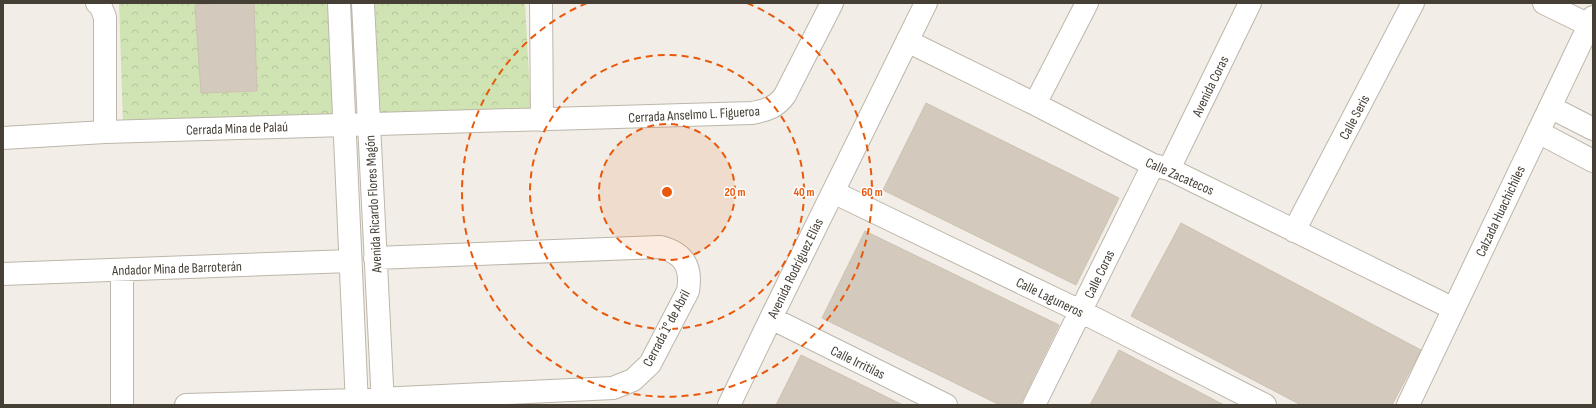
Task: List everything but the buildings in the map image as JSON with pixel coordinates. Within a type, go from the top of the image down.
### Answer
[{"type":"street","points":[[97,3],[103,10],[105,16],[106,132]]},
{"type":"street","name":"Avenida Ricardo Flores Magón","points":[[339,3],[357,403]]},
{"type":"street","name":"Avenida Ricardo Flores Magón","points":[[363,3],[382,402]]},
{"type":"street","points":[[541,3],[542,120]]},
{"type":"street","name":"Cerrada Anselmo L. Figueroa","points":[[369,124],[752,113],[768,109],[780,102],[785,94],[832,3]]},
{"type":"street","name":"Avenida Rodríguez Elías","points":[[729,405],[770,318],[926,3]]},
{"type":"street","points":[[1035,104],[1087,3]]},
{"type":"street","name":"Avenida Coras","points":[[1161,167],[1250,3]]},
{"type":"street","name":"Calle Seris","points":[[1294,231],[1413,3]]},
{"type":"street","points":[[1544,3],[1591,21]]},
{"type":"street","name":"Calzada Huachichiles","points":[[1408,405],[1591,21]]},
{"type":"street","name":"Calle Zacatecos","points":[[907,41],[1161,167],[1454,309]]},
{"type":"street","points":[[1550,107],[1593,128]]},
{"type":"street","name":"Cerrada Mina de Palaú","points":[[3,138],[106,132],[369,124]]},
{"type":"street","points":[[1538,132],[1593,161]]},
{"type":"street","name":"Calle Coras","points":[[1034,405],[1080,312],[1161,167]]},
{"type":"street","name":"Calle Laguneros","points":[[833,192],[1080,312],[1265,405]]},
{"type":"street","name":"Cerrada 1° de Abril","points":[[375,258],[660,247],[670,249],[678,254],[687,264],[690,278],[688,291],[650,364],[640,375],[625,384],[613,388],[598,390],[382,402]]},
{"type":"street","name":"Andador Mina de Barroterán","points":[[3,274],[350,261]]},
{"type":"street","points":[[122,270],[122,405]]},
{"type":"street","name":"Calle Irritilas","points":[[770,318],[946,405]]},
{"type":"street","points":[[186,405],[382,402]]},
{"type":"green space","points":[[119,3],[331,3],[335,116],[123,123]]},
{"type":"green space","points":[[375,3],[525,3],[531,112],[380,119]]}]
